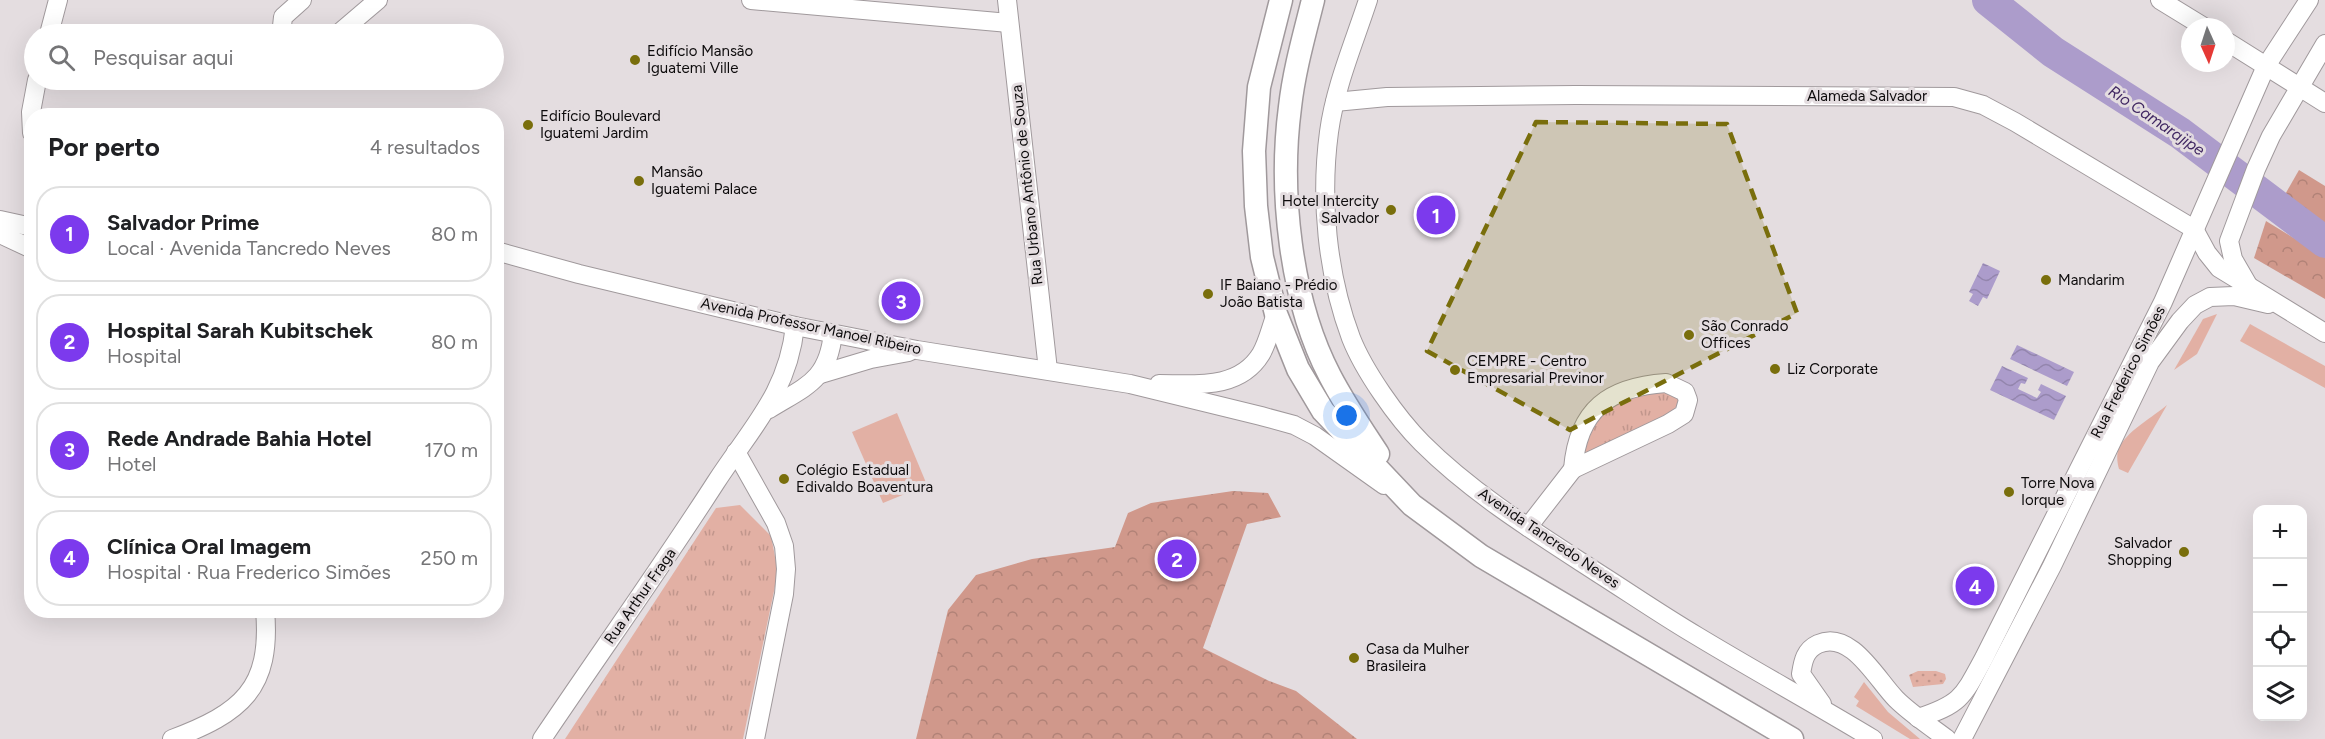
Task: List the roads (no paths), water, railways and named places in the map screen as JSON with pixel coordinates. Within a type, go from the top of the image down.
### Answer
[{"type":"main road","points":[[1281,0],[1259,87],[1254,151],[1256,206],[1262,257],[1276,314],[1298,369],[1323,411],[1412,505],[1481,555],[1792,739]]},
{"type":"main road","points":[[1313,0],[1295,70],[1286,146],[1287,210],[1295,270],[1307,319],[1329,374],[1360,427],[1412,505]]},
{"type":"street","points":[[52,24],[58,0]]},
{"type":"street","points":[[282,24],[283,17],[302,0]]},
{"type":"street","points":[[350,24],[378,0]]},
{"type":"street","points":[[751,0],[916,8],[1009,23]]},
{"type":"street","name":"Rua Urbano Antônio de Souza","points":[[1007,0],[1048,370]]},
{"type":"street","name":"Avenida Tancredo Neves","points":[[1368,0],[1335,102],[1329,132],[1326,188],[1329,245],[1338,292],[1352,339],[1373,378],[1392,406],[1422,443],[1454,471],[1528,527],[1695,635],[1873,739]]},
{"type":"street","points":[[2160,0],[2189,18]]},
{"type":"street","name":"Rua Frederico Simões","points":[[1918,718],[1942,710],[1958,700],[1969,685],[2163,302],[2266,66],[2309,0]]},
{"type":"street","points":[[2248,286],[2233,259],[2229,241],[2271,136],[2325,44]]},
{"type":"street","points":[[2235,47],[2325,103]]},
{"type":"street","points":[[32,108],[35,90]]},
{"type":"street","name":"Alameda Salvador","points":[[1335,102],[1387,97],[1552,95],[1954,97],[1983,105],[2194,230]]},
{"type":"street","points":[[0,220],[24,226]]},
{"type":"street","points":[[2194,230],[2206,254],[2219,268],[2325,333]]},
{"type":"street","points":[[5,237],[16,238],[24,233]]},
{"type":"street","points":[[5,237],[24,245]]},
{"type":"street","name":"Avenida Professor Manoel Ribeiro","points":[[504,253],[579,274],[795,326],[917,350],[1130,384],[1294,425],[1315,436],[1412,505]]},
{"type":"street","name":"Rua Frederico Simões","points":[[1962,739],[2052,566],[2150,362],[2195,305],[2210,297],[2234,296],[2281,307]]},
{"type":"street","points":[[2150,362],[2163,302]]},
{"type":"street","name":"Avenida Professor Manoel Ribeiro","points":[[1130,384],[1218,382],[1237,377],[1252,367],[1262,351],[1276,314]]},
{"type":"street","name":"Rua Arthur Fraga","points":[[542,739],[736,452],[768,409],[786,370],[793,345],[795,326]]},
{"type":"street","points":[[821,374],[831,354],[833,333]]},
{"type":"street","name":"Rua Arthur Fraga","points":[[768,409],[821,374],[871,358],[917,350]]},
{"type":"street","points":[[1528,527],[1573,469],[1668,424],[1684,414],[1688,400],[1685,392],[1666,383],[1645,384],[1623,390],[1602,402],[1588,417],[1574,455],[1573,469]]},
{"type":"street","points":[[736,452],[776,523],[784,546],[786,569],[784,594],[755,739]]},
{"type":"street","points":[[2052,566],[2051,536],[2062,514],[2061,505]]},
{"type":"street","points":[[172,739],[222,716],[241,701],[255,685],[262,668],[266,648],[265,618]]},
{"type":"street","points":[[1829,713],[1801,674],[1809,650],[1820,642],[1836,641],[1849,645],[1895,698],[1947,739]]},
{"type":"water","points":[[1983,263],[2000,271],[1987,299],[1983,297],[1978,306],[1969,301],[1973,294],[1969,292]]},
{"type":"water","points":[[2017,345],[2074,372],[2067,386],[2010,359]]},
{"type":"water","points":[[2002,366],[2028,378],[2025,384],[2021,383],[2018,389],[2037,398],[2041,392],[2038,390],[2041,384],[2066,396],[2054,420],[1990,390]]},
{"type":"waterway","name":"Rio Camarajipe","points":[[1988,0],[2053,52],[2180,133],[2325,242]]},
{"type":"place","name":"Edifício Mansão Iguatemi Ville","points":[[635,60]]},
{"type":"place","name":"Edifício Boulevard Iguatemi Jardim","points":[[528,125]]},
{"type":"place","name":"Mansão Iguatemi Palace","points":[[639,181]]},
{"type":"place","name":"Hotel Intercity Salvador","points":[[1391,210]]},
{"type":"place","name":"Salvador Prime","points":[[1436,215]]},
{"type":"place","name":"Mandarim","points":[[2046,280]]},
{"type":"place","name":"IF Baiano - Prédio João Batista","points":[[1208,294]]},
{"type":"place","name":"Rede Andrade Bahia Hotel","points":[[901,301]]},
{"type":"place","name":"São Conrado Offices","points":[[1689,335]]},
{"type":"place","name":"Liz Corporate","points":[[1775,369]]},
{"type":"place","name":"CEMPRE - Centro Empresarial Previnor","points":[[1455,370]]},
{"type":"place","name":"Colégio Estadual Edivaldo Boaventura","points":[[784,479]]},
{"type":"place","name":"Torre Nova Iorque","points":[[2009,492]]},
{"type":"place","name":"Salvador Shopping","points":[[2184,552]]},
{"type":"place","name":"Hospital Sarah Kubitschek","points":[[1177,559]]},
{"type":"place","name":"Clínica Oral Imagem","points":[[1975,586]]},
{"type":"place","name":"Casa da Mulher Brasileira","points":[[1354,658]]}]
